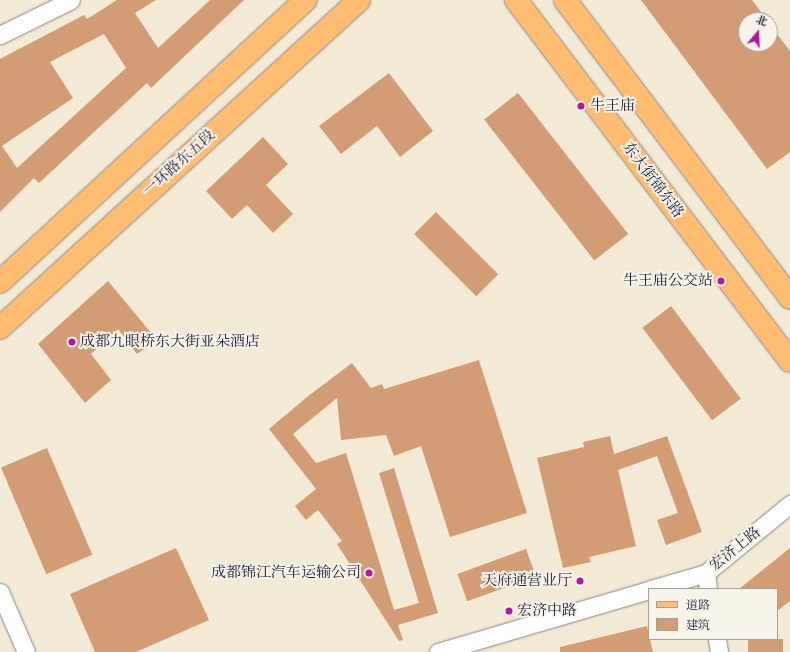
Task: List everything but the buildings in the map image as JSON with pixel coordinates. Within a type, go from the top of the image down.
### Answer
[{"type":"main road","points":[[0,282],[306,0]]},
{"type":"main road","name":"一环路东五段","points":[[0,328],[359,0]]},
{"type":"main road","points":[[564,0],[790,298]]},
{"type":"main road","name":"东大街锦东路","points":[[515,2],[790,361]]},
{"type":"street","points":[[0,35],[72,0]]},
{"type":"street","name":"宏济上路","points":[[657,588],[707,581],[790,504]]},
{"type":"street","name":"宏济上路","points":[[438,652],[648,590]]},
{"type":"street","points":[[0,592],[26,652]]},
{"type":"street","points":[[717,640],[719,652]]},
{"type":"place","name":"牛王庙","points":[[581,106]]},
{"type":"place","name":"牛王庙公交站","points":[[721,281]]},
{"type":"place","name":"成都九眼桥东大街亚朵酒店","points":[[72,342]]},
{"type":"place","name":"成都锦江汽车运输公司","points":[[369,573]]},
{"type":"place","name":"天府通营业厅","points":[[580,581]]},
{"type":"place","name":"宏济中路","points":[[509,611]]}]
